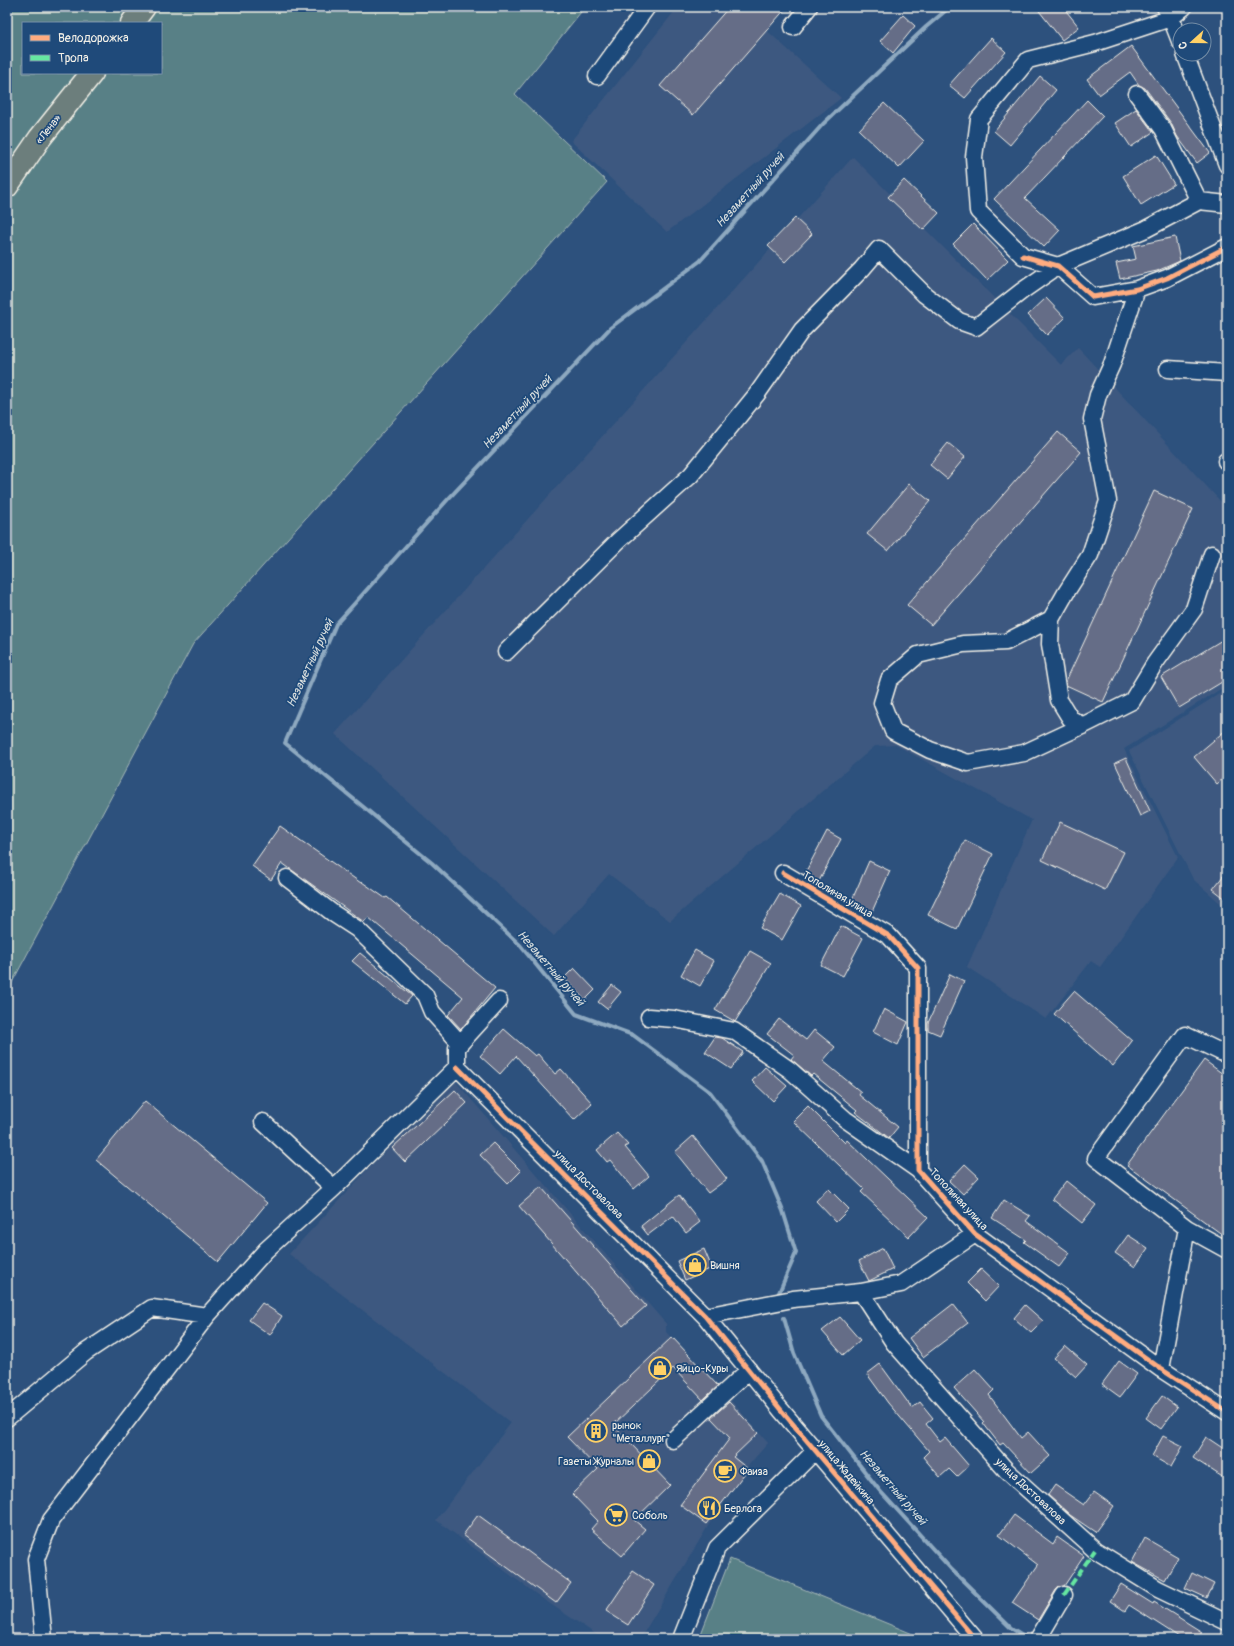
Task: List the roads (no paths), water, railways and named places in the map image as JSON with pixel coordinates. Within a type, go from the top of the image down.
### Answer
[{"type":"highway","points":[[133,22],[144,7]]},
{"type":"highway","name":"«Лена»","points":[[7,186],[40,138],[91,74]]},
{"type":"street","points":[[597,76],[648,7]]},
{"type":"street","points":[[793,27],[809,7]]},
{"type":"street","points":[[1184,7],[1168,12],[1095,43],[1028,60],[979,119],[974,157],[978,211],[1023,256],[1058,266],[1093,297],[1137,289],[1167,278],[1227,247]]},
{"type":"street","points":[[1168,12],[1172,22]]},
{"type":"street","points":[[1188,62],[1227,165]]},
{"type":"street","points":[[1137,94],[1163,129],[1199,201]]},
{"type":"street","points":[[506,652],[618,541],[691,475],[757,394],[802,330],[862,269],[879,249],[925,295],[959,321],[976,327],[1022,291],[1058,266],[1146,229],[1199,201],[1227,204]]},
{"type":"street","points":[[1082,726],[1070,718],[1059,700],[1050,644],[1051,618],[1090,555],[1108,501],[1092,419],[1098,395],[1112,364],[1137,289]]},
{"type":"street","points":[[1168,369],[1227,373]]},
{"type":"street","points":[[1051,618],[1006,642],[963,644],[918,655],[889,680],[882,703],[893,731],[930,750],[968,763],[1024,753],[1132,701],[1155,663],[1194,609],[1212,554]]},
{"type":"street","name":"Тополиная улица","points":[[783,873],[889,936],[918,968],[918,1170]]},
{"type":"street","points":[[287,878],[334,914],[357,929],[425,995],[432,1012],[460,1043]]},
{"type":"street","points":[[44,1639],[36,1559],[50,1520],[207,1316],[266,1250],[334,1188],[457,1067],[457,1047],[499,1001]]},
{"type":"street","name":"Тополиная улица","points":[[649,1017],[674,1019],[734,1031],[790,1070],[845,1119],[918,1170],[976,1234],[1161,1369],[1227,1412]]},
{"type":"street","points":[[1227,1055],[1185,1035],[1096,1158],[1187,1228],[1227,1250]]},
{"type":"street","name":"улица Достовалова","points":[[457,1067],[705,1316]]},
{"type":"street","points":[[264,1122],[334,1188]]},
{"type":"street","points":[[1161,1369],[1187,1228]]},
{"type":"street","points":[[705,1316],[793,1299],[861,1292],[900,1284],[976,1234]]},
{"type":"street","name":"улица Достовалова","points":[[861,1292],[894,1343],[1006,1470],[1095,1550],[1158,1589],[1227,1622]]},
{"type":"street","points":[[7,1418],[86,1352],[152,1308],[207,1316]]},
{"type":"street","name":"улица Жадейкина","points":[[705,1316],[815,1451],[975,1639]]},
{"type":"street","points":[[673,1440],[749,1370]]},
{"type":"street","points":[[681,1639],[717,1548],[815,1451]]},
{"type":"street","points":[[1038,1639],[1064,1595]]},
{"type":"waterway","name":"Незаметный ручей","points":[[778,1295],[796,1253],[783,1211],[762,1161],[710,1092],[633,1035],[576,1014],[520,945],[432,863],[285,743],[336,624],[450,497],[610,328],[700,261],[823,124],[926,27],[950,7]]},
{"type":"waterway","name":"Незаметный ручей","points":[[784,1318],[794,1353],[821,1416],[880,1491],[952,1570],[1011,1628],[1029,1639]]},
{"type":"place","name":"Вишня","points":[[695,1265]]},
{"type":"place","name":"Яйцо-Куры","points":[[660,1368]]},
{"type":"place","name":"рынок \"Металлург\"","points":[[596,1431]]},
{"type":"place","name":"Газеты Журналы","points":[[649,1461]]},
{"type":"place","name":"Фаиза","points":[[725,1471]]},
{"type":"place","name":"Берлога","points":[[709,1508]]},
{"type":"place","name":"Соболь","points":[[616,1515]]}]
